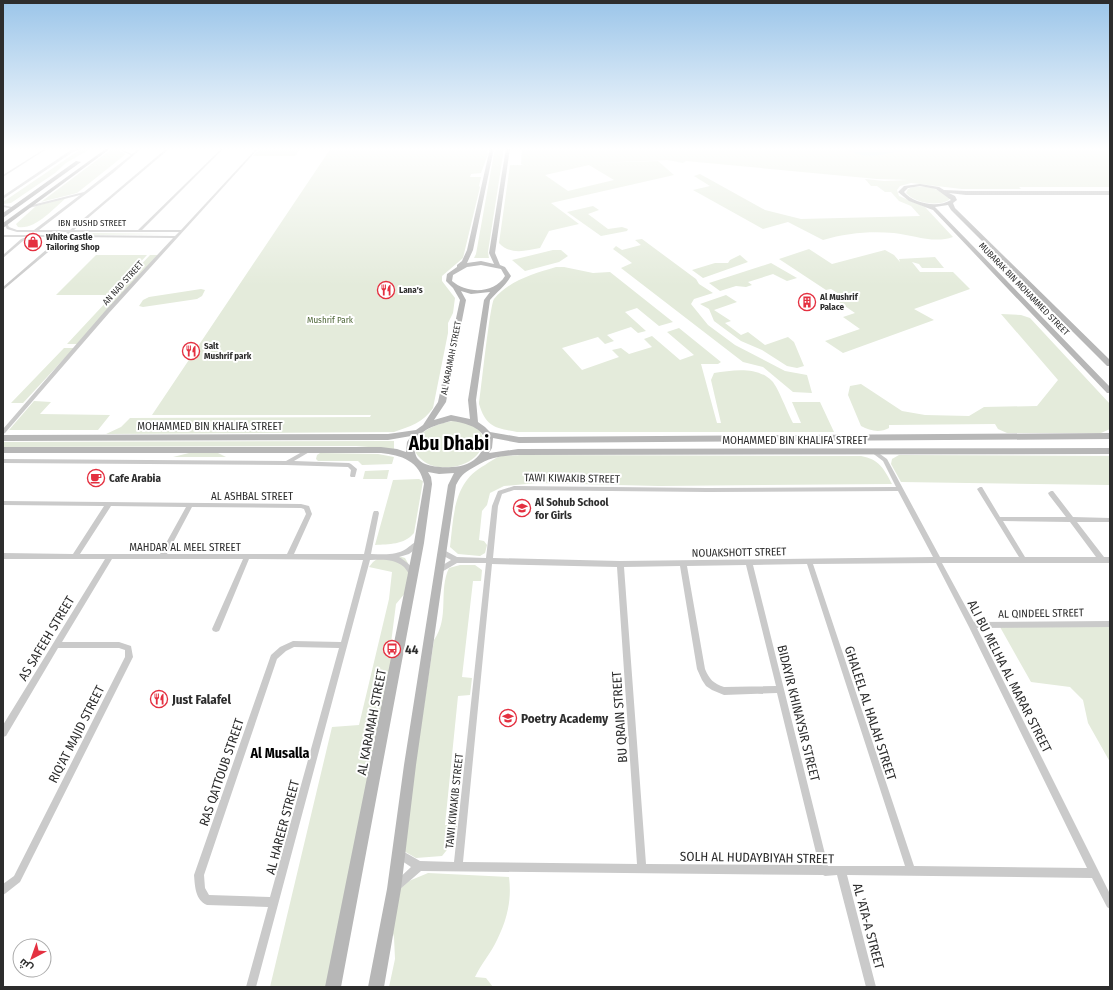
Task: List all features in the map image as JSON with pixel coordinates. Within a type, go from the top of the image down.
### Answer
[{"type":"main road","points":[[3,216],[33,194]]},
{"type":"main road","points":[[4,225],[46,194]]},
{"type":"main road","points":[[458,268],[465,262],[470,250],[482,194]]},
{"type":"main road","points":[[474,422],[472,400],[488,300],[508,276],[506,272],[497,265],[492,254],[501,194]]},
{"type":"main road","points":[[902,194],[907,198],[923,204],[938,205],[977,197],[1110,198]]},
{"type":"main road","name":"MUBARAK BIN MOHAMMED STREET","points":[[949,194],[953,197],[953,209],[1110,364]]},
{"type":"main road","name":"MUBARAK BIN MOHAMMED STREET","points":[[923,204],[935,209],[1110,391]]},
{"type":"main road","points":[[458,268],[481,263],[497,265]]},
{"type":"main road","name":"AL KARAMAH STREET","points":[[427,424],[442,402],[463,300],[456,288],[452,285],[449,278],[458,268]]},
{"type":"main road","points":[[456,288],[477,292],[498,287]]},
{"type":"main road","points":[[376,987],[394,889],[452,485],[456,477],[463,469],[481,459],[487,451],[489,442],[487,434],[474,422],[463,419],[451,418],[427,424],[417,432],[411,440],[409,449],[416,461]]},
{"type":"main road","name":"MOHAMMED BIN KHALIFA STREET","points":[[3,438],[388,436],[417,432]]},
{"type":"main road","name":"MOHAMMED BIN KHALIFA STREET","points":[[487,434],[519,440],[1110,436]]},
{"type":"main road","points":[[3,450],[381,450],[397,452],[416,461],[428,469],[439,472],[463,469]]},
{"type":"main road","name":"MOHAMMED BIN KHALIFA STREET","points":[[481,459],[495,454],[512,452],[1110,451]]},
{"type":"main road","name":"AL KARAMAH STREET","points":[[333,987],[414,575],[428,484],[427,477],[416,461]]},
{"type":"street","points":[[29,207],[78,194]]},
{"type":"street","points":[[34,231],[83,194]]},
{"type":"street","points":[[3,289],[113,194]]},
{"type":"street","points":[[139,232],[177,194]]},
{"type":"street","name":"AN NAD STREET","points":[[3,432],[28,401],[215,194]]},
{"type":"street","points":[[3,206],[14,208]]},
{"type":"street","name":"IBN RUSHD STREET","points":[[4,225],[13,230],[34,231],[181,231]]},
{"type":"street","points":[[3,236],[22,238]]},
{"type":"street","name":"IBN RUSHD STREET","points":[[22,238],[33,236],[176,237]]},
{"type":"street","points":[[3,256],[22,238]]},
{"type":"street","points":[[286,463],[309,450]]},
{"type":"street","points":[[309,450],[308,458],[310,464]]},
{"type":"street","name":"ALI BU MELHA AL MARAR STREET","points":[[874,451],[886,460],[972,625],[1110,904]]},
{"type":"street","points":[[886,460],[887,451]]},
{"type":"street","points":[[3,461],[286,463],[350,465],[354,469],[353,476]]},
{"type":"street","name":"TAWI KIWAKIB STREET","points":[[458,867],[495,506],[500,493],[514,488],[707,490],[900,489]]},
{"type":"street","points":[[980,489],[1023,560]]},
{"type":"street","points":[[1051,493],[1102,560]]},
{"type":"street","name":"AL ASHBAL STREET","points":[[3,503],[301,506],[307,508],[309,514],[289,557]]},
{"type":"street","points":[[75,556],[109,504]]},
{"type":"street","points":[[162,557],[190,505]]},
{"type":"street","points":[[367,557],[376,513]]},
{"type":"street","points":[[998,519],[1110,520]]},
{"type":"street","name":"MAHDAR AL MEEL STREET","points":[[3,556],[393,558],[407,552],[419,543]]},
{"type":"street","name":"NOUAKSHOTT STREET","points":[[442,552],[456,560],[620,564],[809,561],[1110,560]]},
{"type":"street","name":"AS SAFEEH STREET","points":[[3,732],[110,556]]},
{"type":"street","points":[[216,629],[247,557]]},
{"type":"street","name":"AL HAREER STREET","points":[[252,987],[367,557]]},
{"type":"street","points":[[393,558],[406,565],[414,575]]},
{"type":"street","points":[[440,570],[456,560]]},
{"type":"street","name":"GHALEEL AL HALAH STREET","points":[[809,561],[911,871]]},
{"type":"street","name":"BIDAYIR KHINAYSIR STREET","points":[[749,562],[826,871]]},
{"type":"street","points":[[683,563],[701,669],[706,681],[715,688],[724,691],[780,689]]},
{"type":"street","name":"BU QRAIN STREET","points":[[620,564],[642,869]]},
{"type":"street","name":"AL QINDEEL STREET","points":[[972,625],[1110,624]]},
{"type":"street","name":"RAS QATTOUB STREET","points":[[274,902],[207,900],[200,890],[199,875],[274,656],[293,644],[343,645]]},
{"type":"street","name":"RIQ'AT MAJID STREET","points":[[3,890],[17,879],[129,657],[128,648],[119,645],[56,645]]},
{"type":"street","points":[[394,889],[419,866],[398,853]]},
{"type":"street","name":"SOLH AL HUDAYBIYAH STREET","points":[[419,866],[1094,873]]},
{"type":"street","name":"AL 'ATA-A STREET","points":[[841,871],[871,987]]},
{"type":"green space","points":[[14,194],[24,194],[11,203],[3,204],[3,202]]},
{"type":"green space","points":[[51,194],[72,194],[41,202]]},
{"type":"green space","name":"Mushrif Park","points":[[300,194],[478,194],[463,258],[442,276],[442,281],[455,298],[453,313],[448,323],[448,333],[433,408],[421,420],[394,432],[106,434],[121,427],[130,418],[370,417],[371,415],[152,415]]},
{"type":"green space","points":[[487,194],[497,194],[488,252],[489,258],[474,258]]},
{"type":"green space","points":[[506,194],[590,194],[551,203],[579,224],[549,231],[540,248],[513,251],[503,247],[499,243]]},
{"type":"green space","points":[[701,194],[736,194],[765,210],[801,219],[920,216],[911,206],[899,201],[893,194],[898,194],[899,196],[925,207],[953,237],[938,240],[894,233],[876,232],[849,234],[823,240],[788,222],[763,229]]},
{"type":"green space","points":[[908,194],[945,194],[950,197],[949,200],[944,202],[927,203]]},
{"type":"green space","points":[[66,198],[44,218],[37,222],[24,227],[18,227],[16,224],[36,206]]},
{"type":"green space","points":[[593,206],[599,210],[588,214],[608,229],[622,227],[628,229],[627,231],[601,236],[567,212]]},
{"type":"green space","points":[[74,233],[171,234],[172,234],[71,235]]},
{"type":"green space","points":[[642,239],[696,279],[699,284],[713,293],[694,299],[691,304],[708,325],[735,345],[785,371],[807,375],[812,393],[793,392],[763,367],[743,362],[621,268],[632,263],[613,249],[616,246],[622,250],[641,245],[635,240]]},
{"type":"green space","points":[[809,249],[832,264],[885,250],[894,255],[900,262],[899,259],[935,257],[944,268],[922,268],[919,264],[912,262],[920,272],[953,272],[970,289],[914,309],[934,320],[843,353],[825,341],[860,329],[843,317],[855,313],[839,302],[847,299],[831,289],[826,290],[779,259]]},
{"type":"green space","points":[[553,250],[561,250],[568,256],[559,262],[525,271],[512,260]]},
{"type":"green space","points":[[96,255],[147,255],[110,295],[56,295]]},
{"type":"green space","points":[[150,255],[158,255],[77,344],[67,344]]},
{"type":"green space","points":[[740,255],[748,262],[703,278],[692,270],[715,263],[728,263],[730,260]]},
{"type":"green space","points":[[771,263],[797,278],[787,281],[773,274],[748,282],[752,285],[746,287],[736,286],[720,291],[709,283]]},
{"type":"green space","points":[[556,267],[564,267],[593,273],[610,272],[673,322],[659,326],[637,308],[625,312],[646,331],[638,333],[631,327],[607,335],[614,341],[605,344],[598,337],[562,348],[582,370],[619,357],[612,350],[621,348],[629,354],[652,347],[644,339],[652,336],[680,360],[694,355],[667,332],[679,328],[721,362],[718,364],[701,364],[717,423],[721,423],[711,380],[714,373],[744,370],[759,373],[772,381],[793,423],[801,423],[792,402],[820,402],[834,432],[517,432],[492,425],[485,418],[479,404],[488,331],[494,299],[500,292],[522,278]]},
{"type":"green space","points":[[201,289],[205,290],[202,296],[197,299],[143,307],[139,306],[143,300],[149,297]]},
{"type":"green space","points":[[726,295],[737,302],[714,310],[731,321],[725,323],[741,335],[748,332],[765,345],[788,337],[794,342],[804,366],[797,368],[787,366],[762,350],[741,341],[714,321],[709,309],[700,304]]},
{"type":"green space","points":[[1001,314],[1021,315],[1030,318],[1110,404],[1110,429],[1101,433],[1007,433],[998,429],[995,424],[889,425],[889,428],[886,430],[879,431],[861,426],[848,395],[850,386],[861,384],[902,411],[925,415],[969,416],[984,407],[1037,406],[1058,380]]},
{"type":"green space","points":[[64,348],[74,348],[23,403],[11,403]]},
{"type":"green space","points":[[34,401],[51,402],[40,414],[110,415],[98,430],[9,430]]},
{"type":"green space","points":[[454,421],[472,425],[481,433],[483,437],[483,445],[475,457],[463,464],[448,467],[433,466],[421,459],[415,451],[414,444],[417,438],[430,428],[439,424]]},
{"type":"green space","points":[[394,441],[394,449],[356,446],[3,447],[3,442]]},
{"type":"green space","points":[[189,453],[218,453],[226,457],[173,457]]},
{"type":"green space","points":[[320,453],[378,454],[394,457],[392,464],[362,465],[358,461],[318,461],[316,459],[317,455]]},
{"type":"green space","points":[[520,455],[861,456],[877,462],[892,484],[659,486],[537,483],[504,486],[490,493],[487,505],[482,511],[479,540],[484,541],[487,545],[485,553],[480,556],[458,554],[450,547],[454,511],[461,490],[467,480],[474,472],[498,457]]},
{"type":"green space","points":[[899,455],[1110,456],[1110,485],[901,482],[891,464],[892,459]]},
{"type":"green space","points":[[389,470],[387,479],[363,479],[365,471]]},
{"type":"green space","points":[[419,479],[423,481],[414,533],[406,540],[401,542],[375,545],[393,480]]},
{"type":"green space","points":[[381,556],[398,556],[405,558],[409,565],[406,592],[396,604],[391,643],[396,656],[327,987],[270,987],[332,727],[359,725],[389,599],[392,572],[369,567]]},
{"type":"green space","points":[[460,565],[475,565],[482,570],[481,581],[473,581],[462,677],[472,678],[470,695],[458,696],[445,825],[457,826],[455,840],[442,856],[416,858],[402,850],[434,640],[442,622],[444,586],[449,568]]},
{"type":"green space","points":[[1110,626],[1110,762],[1088,723],[1083,700],[1070,687],[1031,682],[1000,627]]},
{"type":"green space","points":[[428,873],[509,877],[510,894],[504,925],[495,945],[475,977],[486,978],[493,987],[389,987],[395,959],[394,937],[391,927],[400,889],[409,881]]},
{"type":"place","name":"White Castle Tailoring Shop","points":[[33,242]]},
{"type":"place","name":"Lana's","points":[[386,290]]},
{"type":"place","name":"Al Mushrif Palace","points":[[807,302]]},
{"type":"place","name":"Salt Mushrif park","points":[[191,351]]},
{"type":"place","name":"Cafe Arabia","points":[[96,478]]},
{"type":"place","name":"Al Sohub School for Girls","points":[[522,508]]},
{"type":"place","name":"44","points":[[392,649]]},
{"type":"place","name":"Just Falafel","points":[[159,699]]},
{"type":"place","name":"Poetry Academy","points":[[508,718]]},
{"type":"district","name":"Abu Dhabi","points":[[449,443]]},
{"type":"district","name":"Al Musalla","points":[[280,753]]}]
